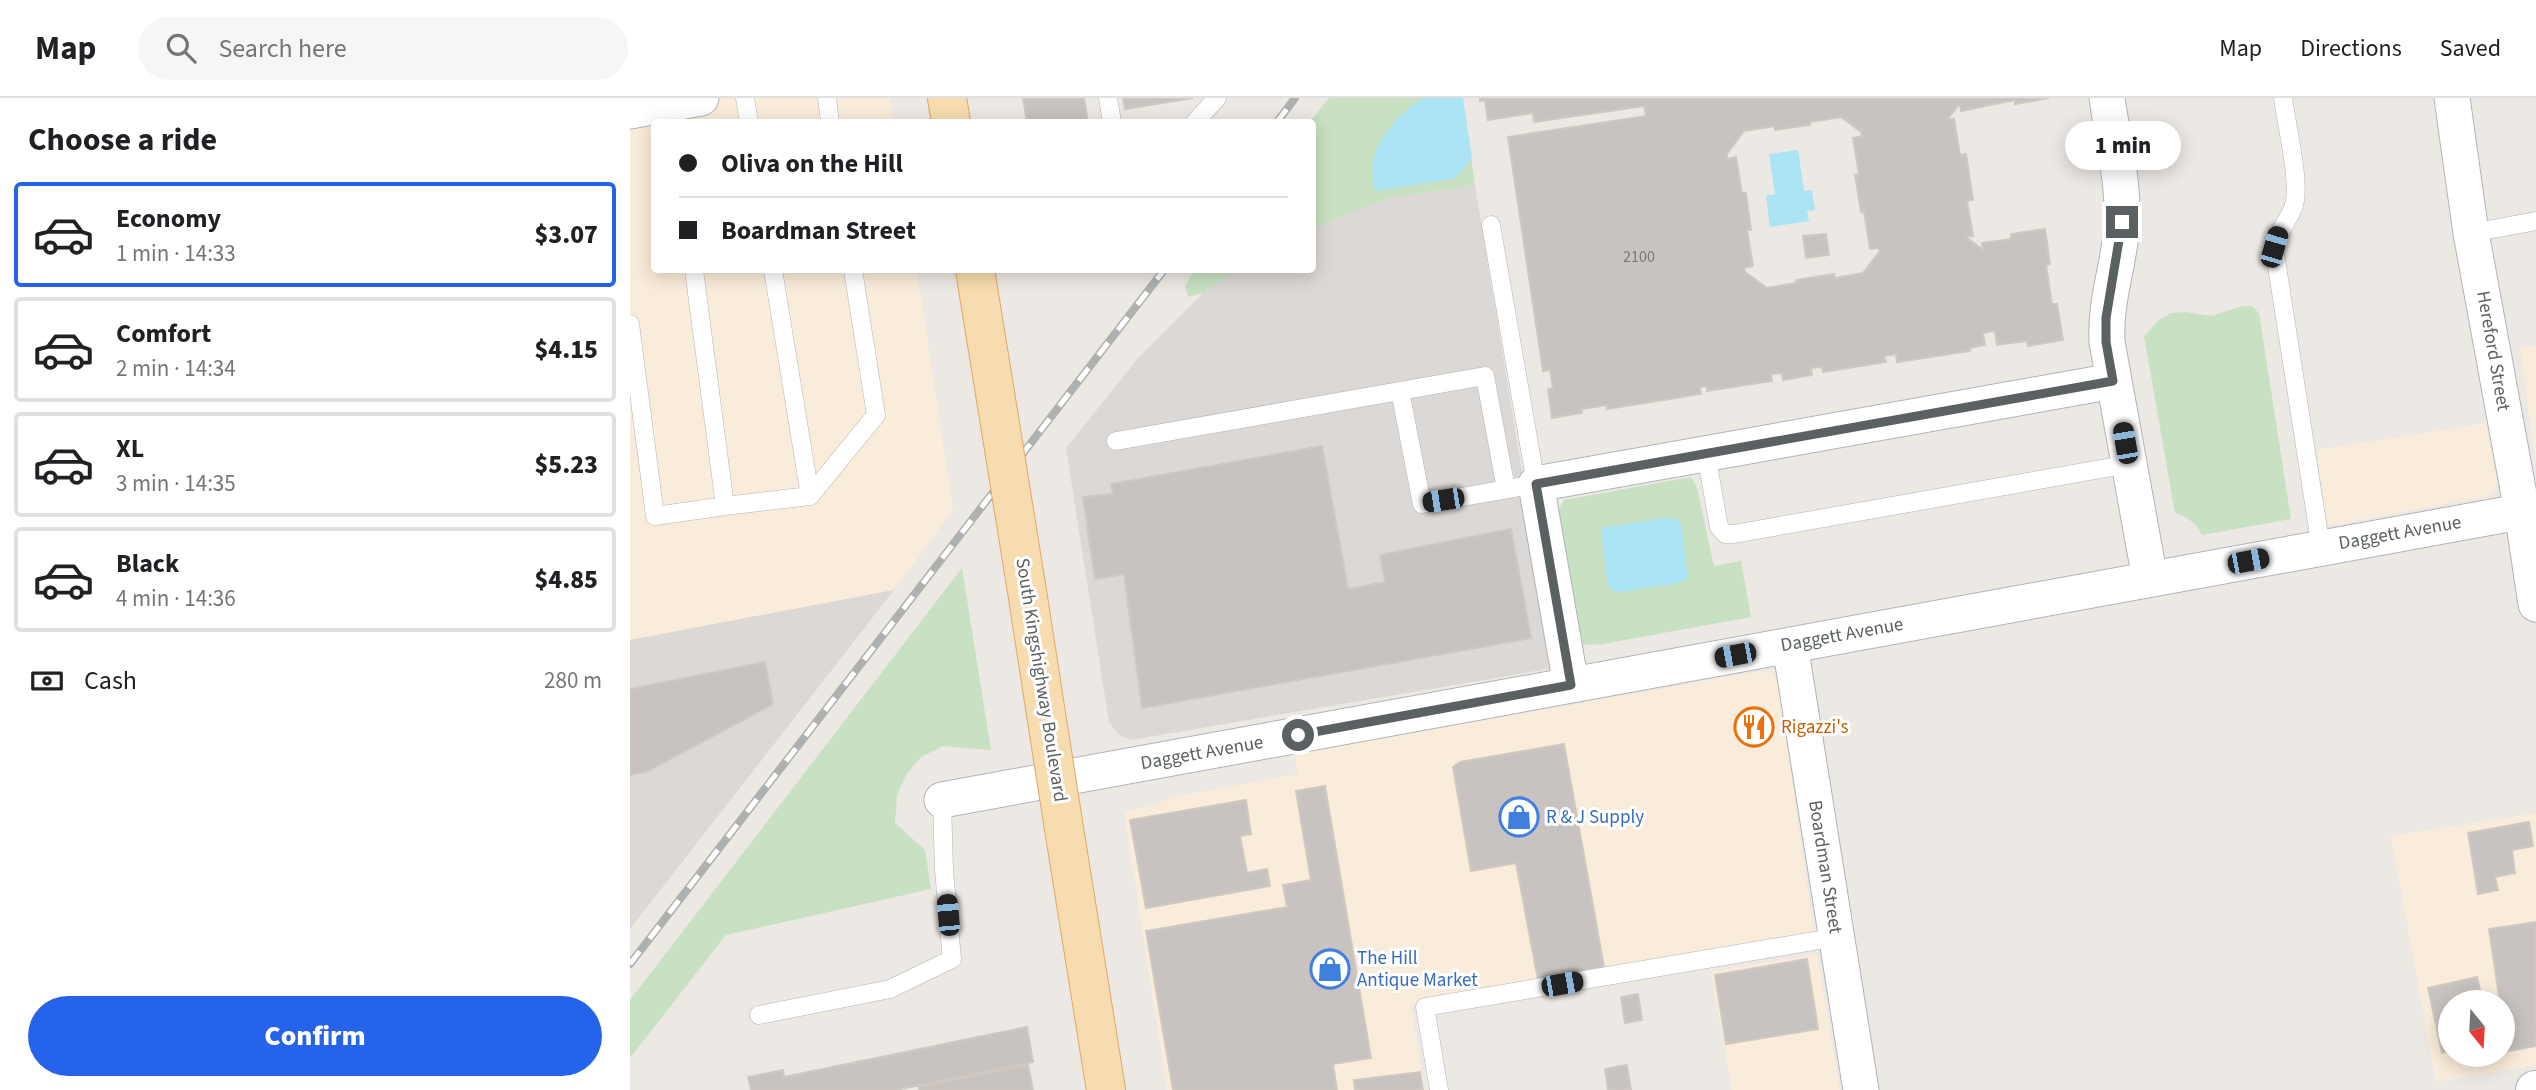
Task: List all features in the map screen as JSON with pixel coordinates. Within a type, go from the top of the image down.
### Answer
[{"type":"main road","points":[[947,98],[950,119]]},
{"type":"main road","name":"South Kingshighway Boulevard","points":[[975,273],[1106,1090]]},
{"type":"street","points":[[2107,98],[2123,208],[2121,236],[2106,318],[2106,342],[2151,579]]},
{"type":"street","name":"Hereford Street","points":[[2452,98],[2471,233],[2529,510],[2536,604]]},
{"type":"street","points":[[630,111],[680,105]]},
{"type":"street","points":[[1571,685],[1521,487],[2113,381]]},
{"type":"street","name":"Daggett Avenue","points":[[942,800],[2529,510]]},
{"type":"street","name":"Boardman Street","points":[[1790,645],[1861,1090]]},
{"type":"lane","points":[[745,98],[748,119]]},
{"type":"lane","points":[[827,98],[830,119]]},
{"type":"lane","points":[[1108,98],[1112,119]]},
{"type":"lane","points":[[1198,119],[1217,98]]},
{"type":"lane","points":[[2283,98],[2297,191],[2294,208],[2279,231],[2274,247],[2321,548]]},
{"type":"lane","points":[[2471,233],[2536,221]]},
{"type":"lane","points":[[1491,225],[1521,487]]},
{"type":"lane","points":[[694,273],[725,506]]},
{"type":"lane","points":[[773,273],[810,496]]},
{"type":"lane","points":[[630,324],[655,516],[810,496],[876,415],[853,273]]},
{"type":"lane","points":[[1116,441],[1486,376],[1521,487]]},
{"type":"lane","points":[[1400,391],[1422,504],[1521,487]]},
{"type":"lane","points":[[1706,454],[1719,527],[1724,534],[2129,464]]},
{"type":"lane","points":[[758,1015],[890,989],[952,959],[944,870],[942,800]]},
{"type":"lane","points":[[1439,1090],[1424,1007],[1837,937]]},
{"type":"shaded area","points":[[630,98],[890,98],[894,119],[651,119],[651,273],[917,273],[953,510],[894,590],[630,640]]},
{"type":"shaded area","points":[[1475,185],[1554,668],[1131,740],[1119,735],[1109,722],[1066,448],[1139,357],[1203,293],[1231,273],[1316,273],[1316,227],[1390,198]]},
{"type":"shaded area","points":[[2536,345],[2536,465],[2520,348]]},
{"type":"shaded area","points":[[2486,423],[2497,481],[2496,491],[2488,496],[2328,526],[2317,450]]},
{"type":"shaded area","points":[[894,590],[630,929],[630,640]]},
{"type":"shaded area","points":[[1762,671],[1772,673],[1778,682],[1814,933],[1411,1005],[1425,1090],[1167,1090],[1124,811],[1153,806],[1172,797],[1298,774],[1294,754]]},
{"type":"shaded area","points":[[2536,813],[2536,1065],[2436,1082],[2391,836]]},
{"type":"shaded area","points":[[1817,954],[1840,1090],[1732,1090],[1711,972]]},
{"type":"green space","points":[[1329,98],[1463,98],[1475,185],[1390,198],[1316,227],[1316,119],[1312,119]]},
{"type":"green space","points":[[1192,273],[1231,273],[1203,293],[1188,297],[1185,286]]},
{"type":"green space","points":[[2242,306],[2252,306],[2259,313],[2291,519],[2202,535],[2191,521],[2175,513],[2144,336],[2160,319],[2171,313],[2212,316]]},
{"type":"green space","points":[[1691,477],[1697,488],[1714,566],[1741,561],[1751,617],[1603,644],[1579,645],[1556,514],[1564,500]]},
{"type":"green space","points":[[962,568],[991,750],[943,746],[921,757],[906,775],[897,795],[895,823],[925,850],[931,889],[726,935],[630,1058],[630,1000]]},
{"type":"water","points":[[1425,98],[1463,98],[1472,158],[1456,178],[1375,191],[1373,161],[1377,148],[1401,115]]},
{"type":"water","points":[[1798,150],[1804,191],[1812,190],[1815,210],[1807,211],[1809,221],[1770,227],[1766,196],[1775,194],[1769,154]]},
{"type":"water","points":[[1666,518],[1678,520],[1682,527],[1688,579],[1621,592],[1612,591],[1608,585],[1601,530]]},
{"type":"building","points":[[1023,98],[1084,98],[1088,119],[1026,119]]},
{"type":"building","points":[[1123,98],[1193,98],[1125,109]]},
{"type":"building","points":[[1480,98],[2049,98],[2015,104],[2015,100],[1961,111],[1960,103],[1947,120],[1954,119],[1960,155],[1966,154],[1973,200],[1967,201],[1973,236],[1966,237],[1983,250],[1982,243],[2011,239],[2011,234],[2045,229],[2050,264],[2046,265],[2052,304],[2057,304],[2063,340],[2028,346],[2027,341],[1997,345],[1995,331],[1983,333],[1985,345],[1970,348],[1970,351],[1897,362],[1896,354],[1884,356],[1886,362],[1823,372],[1822,367],[1811,368],[1812,375],[1783,380],[1782,373],[1771,374],[1772,381],[1707,391],[1707,386],[1700,387],[1701,394],[1607,409],[1607,405],[1582,409],[1582,413],[1552,418],[1548,389],[1553,388],[1550,370],[1543,371],[1508,137],[1646,116],[1644,106],[1534,122],[1533,113],[1488,120],[1485,100],[1480,101]],"holes":[[[1841,117],[1861,132],[1862,136],[1853,138],[1859,174],[1855,175],[1870,249],[1879,248],[1880,251],[1863,273],[1835,278],[1834,274],[1767,288],[1745,272],[1744,268],[1753,266],[1747,230],[1751,230],[1746,193],[1742,193],[1736,157],[1727,159],[1727,154],[1744,131],[1775,126],[1775,130],[1810,125],[1810,122]]]},
{"type":"building","points":[[1826,234],[1829,255],[1806,258],[1803,236]]},
{"type":"building","points":[[1322,446],[1348,589],[1385,582],[1380,555],[1511,529],[1531,638],[1142,708],[1124,574],[1095,579],[1083,497],[1113,494],[1111,484]]},
{"type":"building","points":[[765,662],[773,704],[648,771],[630,775],[630,689]]},
{"type":"building","name":"R & J Supply","points":[[1564,744],[1604,967],[1538,980],[1516,863],[1471,871],[1453,767],[1460,762]]},
{"type":"building","points":[[1325,786],[1371,1058],[1333,1064],[1337,1090],[1173,1090],[1146,931],[1287,907],[1283,885],[1311,880],[1296,791]]},
{"type":"building","points":[[1246,800],[1251,834],[1240,836],[1247,873],[1267,869],[1270,886],[1146,908],[1130,820]]},
{"type":"building","points":[[2529,822],[2533,846],[2512,850],[2515,873],[2495,877],[2498,890],[2478,894],[2468,833]]},
{"type":"building","points":[[2536,922],[2536,1046],[2515,1050],[2515,990],[2498,990],[2489,929]]},
{"type":"building","points":[[1807,959],[1818,1029],[1726,1044],[1715,975]]},
{"type":"building","points":[[2477,977],[2480,990],[2438,990],[2438,1034],[2428,988]]},
{"type":"building","points":[[1638,994],[1642,1020],[1625,1023],[1621,997]]},
{"type":"building","points":[[1027,1027],[1033,1062],[896,1090],[751,1090],[748,1077],[783,1070],[784,1077]]},
{"type":"building","points":[[1028,1065],[1033,1090],[919,1090],[919,1087]]},
{"type":"building","points":[[1627,1065],[1631,1090],[1608,1090],[1605,1069]]},
{"type":"building","points":[[1420,1072],[1423,1090],[1355,1090],[1354,1080]]},
{"type":"railway","points":[[1279,119],[1295,98]]},
{"type":"railway","points":[[630,964],[1162,273]]},
{"type":"place","name":"Rigazzi's","points":[[1754,727]]},
{"type":"place","name":"R & J Supply","points":[[1519,817]]},
{"type":"place","name":"The Hill Antique Market","points":[[1330,969]]},
{"type":"route","points":[[1298,735],[1571,685],[1536,484],[2113,381],[2106,342],[2106,318],[2122,222]]}]
